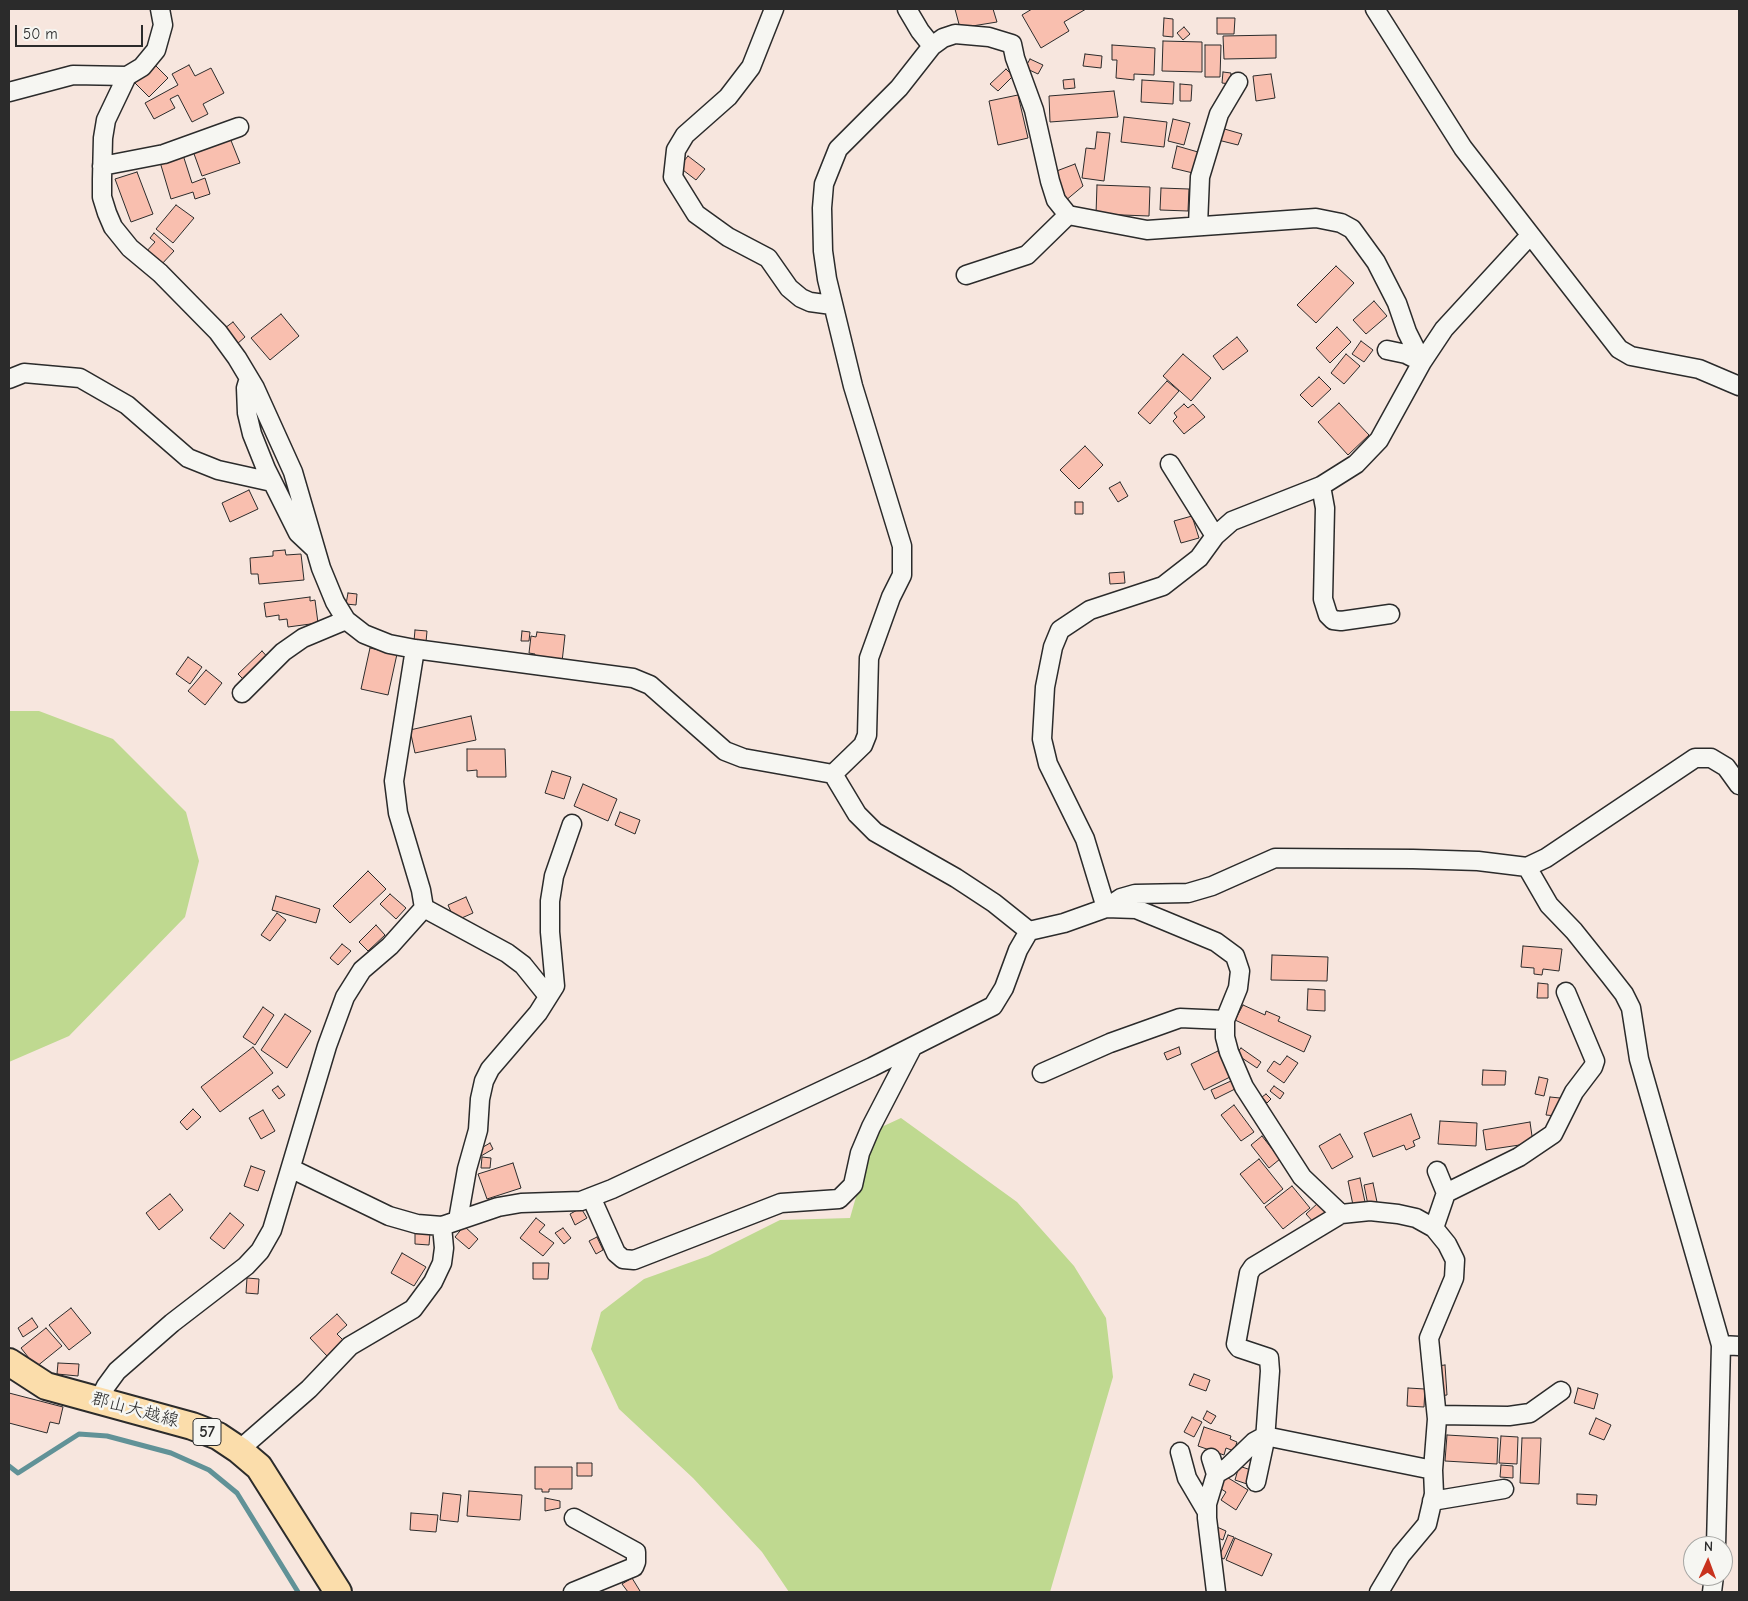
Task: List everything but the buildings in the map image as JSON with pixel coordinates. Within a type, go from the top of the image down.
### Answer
[{"type":"main road","name":"郡山大越線","points":[[9,1362],[46,1386],[192,1426],[218,1436],[239,1450],[259,1467],[338,1592]]},
{"type":"street","points":[[9,92],[73,75],[127,76],[142,67],[156,50],[163,25],[160,9]]},
{"type":"street","points":[[907,9],[920,31],[932,46]]},
{"type":"street","points":[[1375,9],[1463,148],[1619,349],[1631,356],[1699,370],[1739,386]]},
{"type":"street","points":[[770,10],[751,67],[728,97],[685,135],[676,150],[673,177],[696,214],[728,237],[768,258],[789,288],[801,298],[810,302],[832,305]]},
{"type":"street","points":[[833,774],[863,745],[866,735],[869,658],[891,597],[902,575],[902,546],[853,386],[832,305],[823,250],[822,208],[824,184],[838,149],[899,88],[932,46],[943,38],[955,34],[989,37],[1012,44],[1015,58],[1034,110],[1056,200],[1068,215],[1147,230],[1316,218],[1341,223],[1352,229],[1380,270],[1397,303],[1407,332],[1422,362]]},
{"type":"street","points":[[127,76],[106,120],[102,138],[102,197],[113,227],[130,248],[160,272],[218,332],[249,378],[293,472],[315,549],[335,602],[346,620],[364,634],[389,644],[633,678],[660,693],[724,751],[743,758],[833,774],[857,814],[875,832],[956,878],[994,903],[1029,931]]},
{"type":"street","points":[[1198,226],[1200,177],[1219,114],[1238,82]]},
{"type":"street","points":[[102,166],[164,154],[239,127]]},
{"type":"street","points":[[966,275],[1027,255],[1068,215]]},
{"type":"street","points":[[1106,908],[1084,839],[1048,764],[1042,739],[1045,687],[1053,647],[1060,630],[1090,610],[1152,591],[1173,581],[1199,558],[1215,536],[1232,521],[1321,486],[1356,464],[1379,440],[1422,362],[1444,329],[1524,242],[1531,237]]},
{"type":"street","points":[[1387,350],[1406,354],[1422,362]]},
{"type":"street","points":[[9,379],[24,373],[80,378],[126,406],[188,458],[218,470],[272,482]]},
{"type":"street","points":[[249,378],[247,396],[250,427],[272,482],[298,533],[315,549]]},
{"type":"street","points":[[1170,464],[1215,536]]},
{"type":"street","points":[[1321,486],[1325,508],[1324,600],[1328,615],[1333,620],[1341,621],[1390,614]]},
{"type":"street","points":[[242,693],[283,652],[303,638],[346,620]]},
{"type":"street","points":[[415,649],[394,781],[398,813],[421,890],[424,908]]},
{"type":"street","points":[[292,1169],[389,1216],[417,1224],[450,1223],[498,1207],[521,1203],[581,1201],[912,1048],[993,1006],[1004,988],[1018,950],[1029,931],[1064,923],[1106,908],[1121,898],[1135,894],[1188,893],[1196,891],[1276,858],[1478,862],[1527,867],[1546,858],[1695,758],[1711,758],[1726,766],[1739,785]]},
{"type":"street","points":[[239,1450],[309,1389],[350,1346],[413,1309],[433,1282],[442,1263],[450,1223],[478,1130],[480,1098],[484,1082],[490,1069],[538,1013],[555,986],[550,932],[550,901],[554,876],[572,824]]},
{"type":"street","points":[[1527,867],[1549,905],[1574,931],[1610,976],[1624,994],[1631,1008],[1639,1059],[1721,1345],[1716,1536]]},
{"type":"street","points":[[424,908],[507,953],[523,965],[548,996]]},
{"type":"street","points":[[99,1400],[117,1371],[172,1323],[246,1266],[260,1251],[272,1230],[292,1169],[327,1046],[345,997],[362,970],[390,946],[424,908]]},
{"type":"street","points":[[1106,908],[1136,909],[1216,942],[1235,956],[1240,971],[1238,988],[1226,1020],[1225,1037],[1229,1052],[1244,1087],[1302,1177],[1341,1214]]},
{"type":"street","points":[[1446,1193],[1519,1157],[1544,1141],[1559,1126],[1574,1092],[1593,1067],[1595,1061],[1566,992]]},
{"type":"street","points":[[1042,1073],[1110,1044],[1180,1018],[1226,1020]]},
{"type":"street","points":[[590,1197],[616,1253],[623,1259],[634,1260],[781,1203],[839,1200],[853,1185],[860,1153],[871,1127],[912,1048]]},
{"type":"street","points":[[1434,1228],[1446,1193],[1437,1171]]},
{"type":"street","points":[[1256,1482],[1264,1436],[1269,1358],[1239,1348],[1235,1339],[1249,1273],[1253,1267],[1341,1214],[1370,1211],[1398,1214],[1416,1218],[1434,1228],[1447,1244],[1455,1260],[1454,1278],[1430,1338],[1437,1415],[1432,1501],[1427,1524],[1401,1555],[1379,1592]]},
{"type":"street","points":[[1721,1345],[1739,1346]]},
{"type":"street","points":[[1437,1415],[1509,1416],[1530,1413],[1561,1391]]},
{"type":"street","points":[[1216,1592],[1207,1512],[1213,1466],[1228,1467],[1254,1442],[1264,1436],[1433,1470]]},
{"type":"street","points":[[1180,1452],[1186,1478],[1207,1512]]},
{"type":"street","points":[[1432,1501],[1504,1489]]},
{"type":"street","points":[[573,1592],[634,1568],[636,1562],[636,1552],[574,1518]]},
{"type":"green space","points":[[9,711],[39,711],[113,739],[186,812],[199,861],[185,917],[69,1036],[9,1062]]},
{"type":"green space","points":[[901,1118],[1017,1202],[1074,1266],[1106,1318],[1113,1377],[1050,1592],[789,1592],[762,1552],[693,1478],[619,1409],[591,1349],[601,1312],[644,1279],[708,1256],[780,1220],[850,1218],[875,1130]]},
{"type":"waterway","points":[[9,1466],[18,1473],[79,1434],[107,1436],[171,1453],[209,1470],[237,1493],[298,1592]]}]
